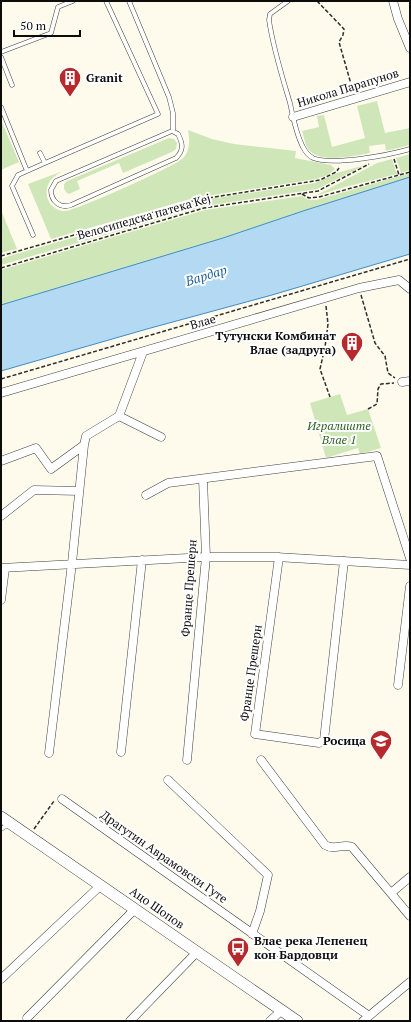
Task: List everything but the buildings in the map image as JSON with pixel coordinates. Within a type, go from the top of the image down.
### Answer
[{"type":"street","points":[[393,1],[398,19],[410,48]]},
{"type":"street","name":"Никола Парапунов","points":[[293,117],[410,82]]},
{"type":"street","name":"Влае","points":[[1,394],[359,288],[399,280],[410,289]]},
{"type":"street","points":[[48,753],[72,563],[86,436],[119,416],[143,352]]},
{"type":"street","points":[[119,416],[161,437]]},
{"type":"street","points":[[1,462],[36,448],[51,469],[84,445]]},
{"type":"street","points":[[146,495],[168,483],[377,456],[410,558]]},
{"type":"street","name":"Франце Прешерн","points":[[187,760],[206,556],[204,479]]},
{"type":"street","points":[[1,516],[34,490],[79,491]]},
{"type":"street","points":[[1,600],[3,568],[206,556],[279,557],[410,565]]},
{"type":"street","name":"Францe Прешерн","points":[[279,557],[255,734],[319,743],[324,740],[344,561]]},
{"type":"street","points":[[121,752],[142,560]]},
{"type":"street","points":[[398,685],[410,586]]},
{"type":"street","points":[[261,760],[325,845],[329,848],[347,845],[352,846],[410,916]]},
{"type":"street","points":[[168,780],[268,875],[260,911],[252,934]]},
{"type":"street","name":"Драгутин Аврамовски Гуте","points":[[62,799],[252,934],[366,1018]]},
{"type":"street","name":"Ацо Шопов","points":[[1,817],[6,826],[102,885],[297,1021]]},
{"type":"street","points":[[391,893],[410,877]]},
{"type":"street","points":[[1,979],[102,885]]},
{"type":"street","points":[[27,1018],[135,909]]},
{"type":"street","points":[[130,1021],[198,952]]},
{"type":"street","points":[[366,1018],[409,984]]},
{"type":"street","points":[[270,1021],[282,1010]]},
{"type":"lane","points":[[1,52],[51,33],[58,7],[73,1]]},
{"type":"lane","points":[[33,234],[12,186],[18,176],[158,114],[106,1]]},
{"type":"lane","points":[[129,1],[170,101],[173,113],[173,131]]},
{"type":"lane","name":"Никола Парапунов","points":[[288,1],[270,14],[269,20],[293,117],[303,148],[313,158],[322,160],[375,157],[410,149]]},
{"type":"lane","points":[[1,57],[12,85]]},
{"type":"lane","points":[[1,108],[27,171]]},
{"type":"lane","points":[[173,131],[178,134],[183,147],[182,151],[176,158],[71,205],[60,205],[52,198],[51,190],[56,181],[173,131]]},
{"type":"lane","points":[[40,153],[45,163]]},
{"type":"path","points":[[317,1],[344,29],[344,35],[339,42],[355,98]]},
{"type":"path","points":[[393,154],[399,175]]},
{"type":"path","name":"Велосипедска патека Кеј","points":[[1,268],[204,208],[318,191],[368,166],[375,157]]},
{"type":"path","points":[[1,256],[196,200],[314,181],[336,172]]},
{"type":"path","points":[[301,194],[309,198],[314,198],[410,172]]},
{"type":"path","points":[[1,378],[410,259]]},
{"type":"path","points":[[359,288],[375,343],[385,356],[388,373],[406,382]]},
{"type":"path","points":[[325,298],[328,324],[320,369],[330,397]]},
{"type":"path","points":[[368,409],[377,404],[380,384],[406,382]]},
{"type":"path","points":[[37,824],[58,796],[62,799]]},
{"type":"green space","points":[[377,101],[385,133],[410,128],[410,145],[386,151],[385,144],[369,146],[370,153],[337,158],[328,158],[313,154],[308,149],[302,131],[319,127],[317,116],[324,115],[332,147],[365,138],[357,106]]},
{"type":"green space","points":[[1,120],[19,162],[1,170]]},
{"type":"green space","points":[[188,130],[212,139],[234,144],[296,151],[295,158],[331,165],[335,169],[328,175],[316,179],[194,198],[51,239],[28,184],[63,171],[53,177],[50,181],[47,188],[47,198],[52,206],[60,210],[65,211],[73,209],[104,197],[175,164],[187,153],[189,146]]},
{"type":"green space","points":[[169,138],[174,139],[177,143],[176,149],[172,152],[123,173],[119,163],[77,181],[80,189],[69,194],[64,189],[64,184],[67,181]]},
{"type":"green space","points":[[410,154],[410,170],[401,173],[396,158]]},
{"type":"green space","points":[[392,159],[397,174],[315,196],[377,163]]},
{"type":"green space","points":[[365,165],[317,189],[205,206],[1,265],[1,259],[9,256],[209,199],[315,183],[337,173]]},
{"type":"green space","points":[[410,173],[410,177],[223,238],[1,305],[1,270],[205,210],[302,196],[309,200],[316,200]]},
{"type":"green space","points":[[1,210],[17,249],[1,253]]},
{"type":"green space","name":"Игралиште Влае 1","points":[[340,394],[347,415],[368,409],[381,448],[360,454],[358,448],[326,458],[310,403]]},
{"type":"water","name":"Вардар","points":[[410,177],[410,254],[272,295],[1,371],[1,305],[223,238]]},
{"type":"place","name":"Granit","points":[[70,98]]},
{"type":"place","name":"Тутунски Комбинат Влае (задруга)","points":[[352,362]]},
{"type":"place","name":"Росица","points":[[381,760]]},
{"type":"place","name":"Влае река Лепенец кон Бардовци","points":[[238,968]]}]
